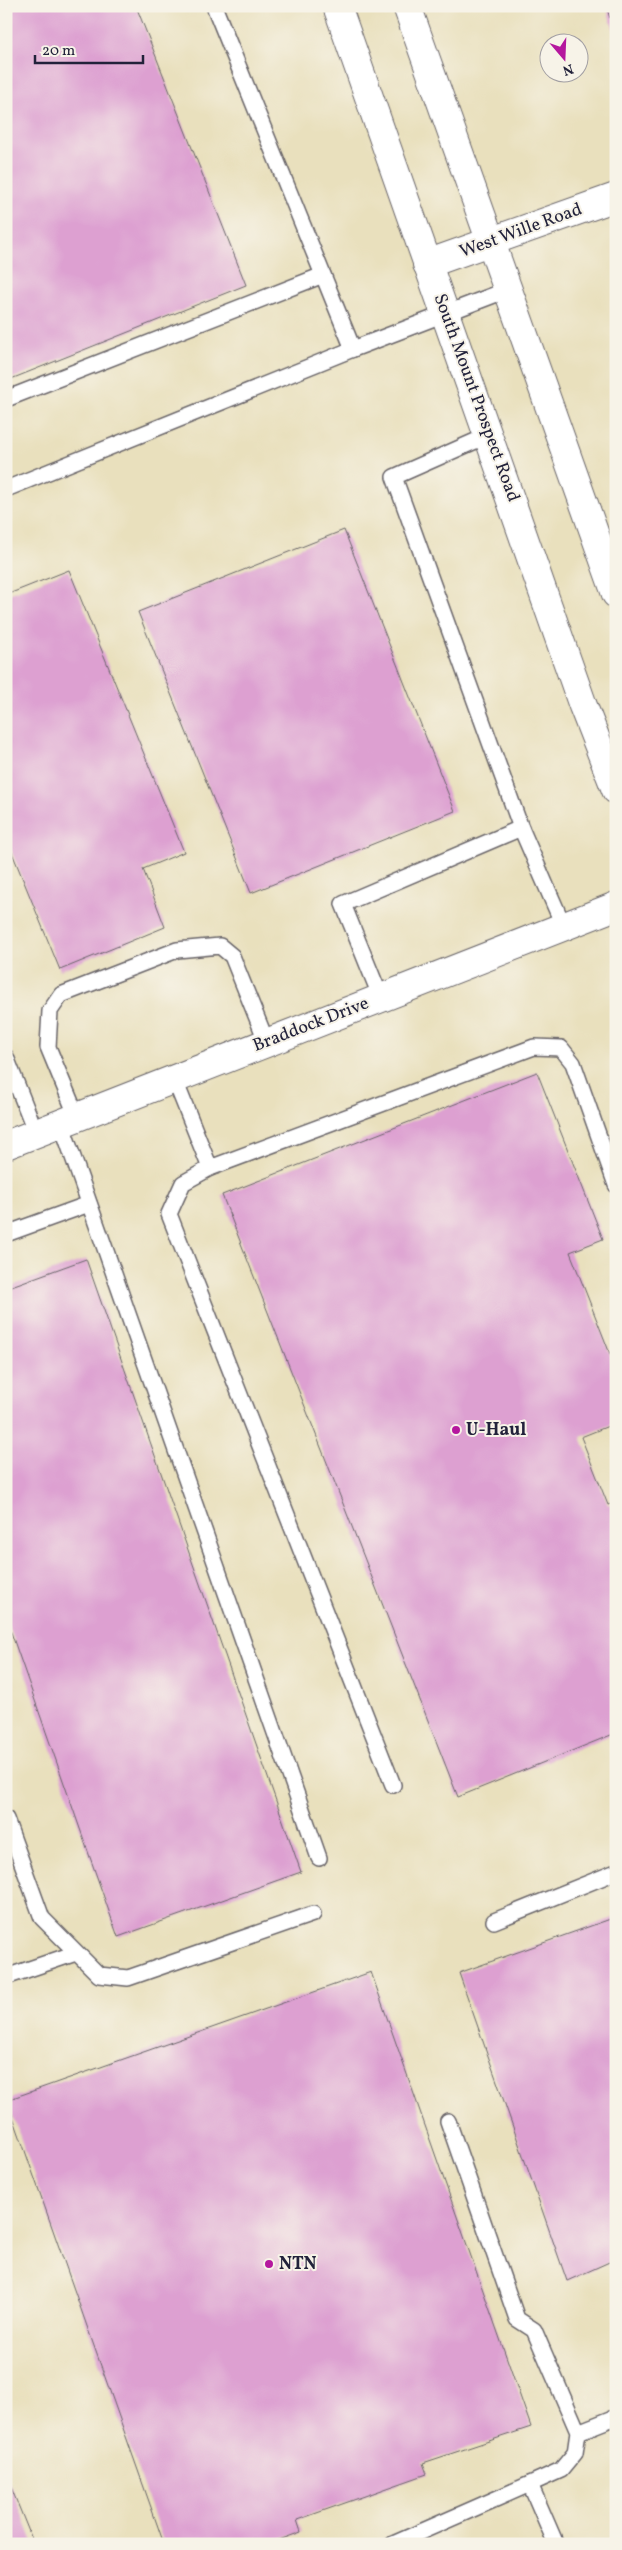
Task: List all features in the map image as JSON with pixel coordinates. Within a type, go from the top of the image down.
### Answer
[{"type":"main road","name":"South Mount Prospect Road","points":[[337,6],[583,706],[616,790]]},
{"type":"main road","points":[[407,6],[616,594]]},
{"type":"main road","name":"West Wille Road","points":[[427,264],[616,197]]},
{"type":"main road","name":"Braddock Drive","points":[[6,1145],[616,906]]},
{"type":"lane","points":[[214,6],[353,349]]},
{"type":"lane","points":[[6,399],[323,275]]},
{"type":"lane","points":[[6,489],[353,349],[507,290]]},
{"type":"lane","points":[[489,435],[394,478],[521,828],[564,927]]},
{"type":"lane","points":[[381,998],[343,904],[521,828]]},
{"type":"lane","points":[[267,1043],[232,956],[220,946],[177,950],[168,953],[61,996],[50,1011],[48,1046],[69,1120],[89,1204],[320,1858]]},
{"type":"lane","points":[[393,1785],[169,1214],[183,1183],[210,1168],[534,1047],[560,1048],[573,1063],[616,1185]]},
{"type":"lane","points":[[6,1058],[36,1133]]},
{"type":"lane","points":[[174,1078],[210,1168]]},
{"type":"lane","points":[[6,1234],[89,1204]]},
{"type":"lane","points":[[6,1819],[42,1918],[100,1975],[128,1978],[313,1914]]},
{"type":"lane","points":[[494,1921],[616,1872]]},
{"type":"lane","points":[[6,1977],[76,1953]]},
{"type":"lane","points":[[393,2544],[561,2470],[574,2453],[578,2432],[534,2330],[517,2319],[448,2121]]},
{"type":"lane","points":[[578,2432],[616,2417]]},
{"type":"lane","points":[[530,2484],[556,2544]]},
{"type":"building","points":[[6,6],[136,6],[246,285],[6,381]]},
{"type":"building","points":[[606,6],[616,6],[616,33],[615,33]]},
{"type":"building","points":[[344,530],[455,811],[251,893],[138,612]]},
{"type":"building","points":[[69,570],[184,852],[143,869],[165,927],[60,970],[6,838],[6,595]]},
{"type":"building","name":"U-Haul","points":[[537,1072],[603,1239],[570,1252],[616,1369],[616,1423],[581,1437],[608,1505],[616,1502],[616,1733],[458,1797],[222,1195]]},
{"type":"building","points":[[86,1259],[301,1872],[118,1937],[6,1618],[6,1288]]},
{"type":"building","points":[[616,1917],[616,2259],[567,2281],[459,1973]]},
{"type":"building","name":"NTN","points":[[371,1972],[531,2427],[423,2463],[427,2474],[297,2520],[301,2532],[268,2544],[164,2544],[7,2100]]},
{"type":"building","points":[[6,2475],[34,2544],[6,2544]]},
{"type":"place","name":"U-Haul","points":[[456,1430]]},
{"type":"place","name":"NTN","points":[[269,2264]]}]
